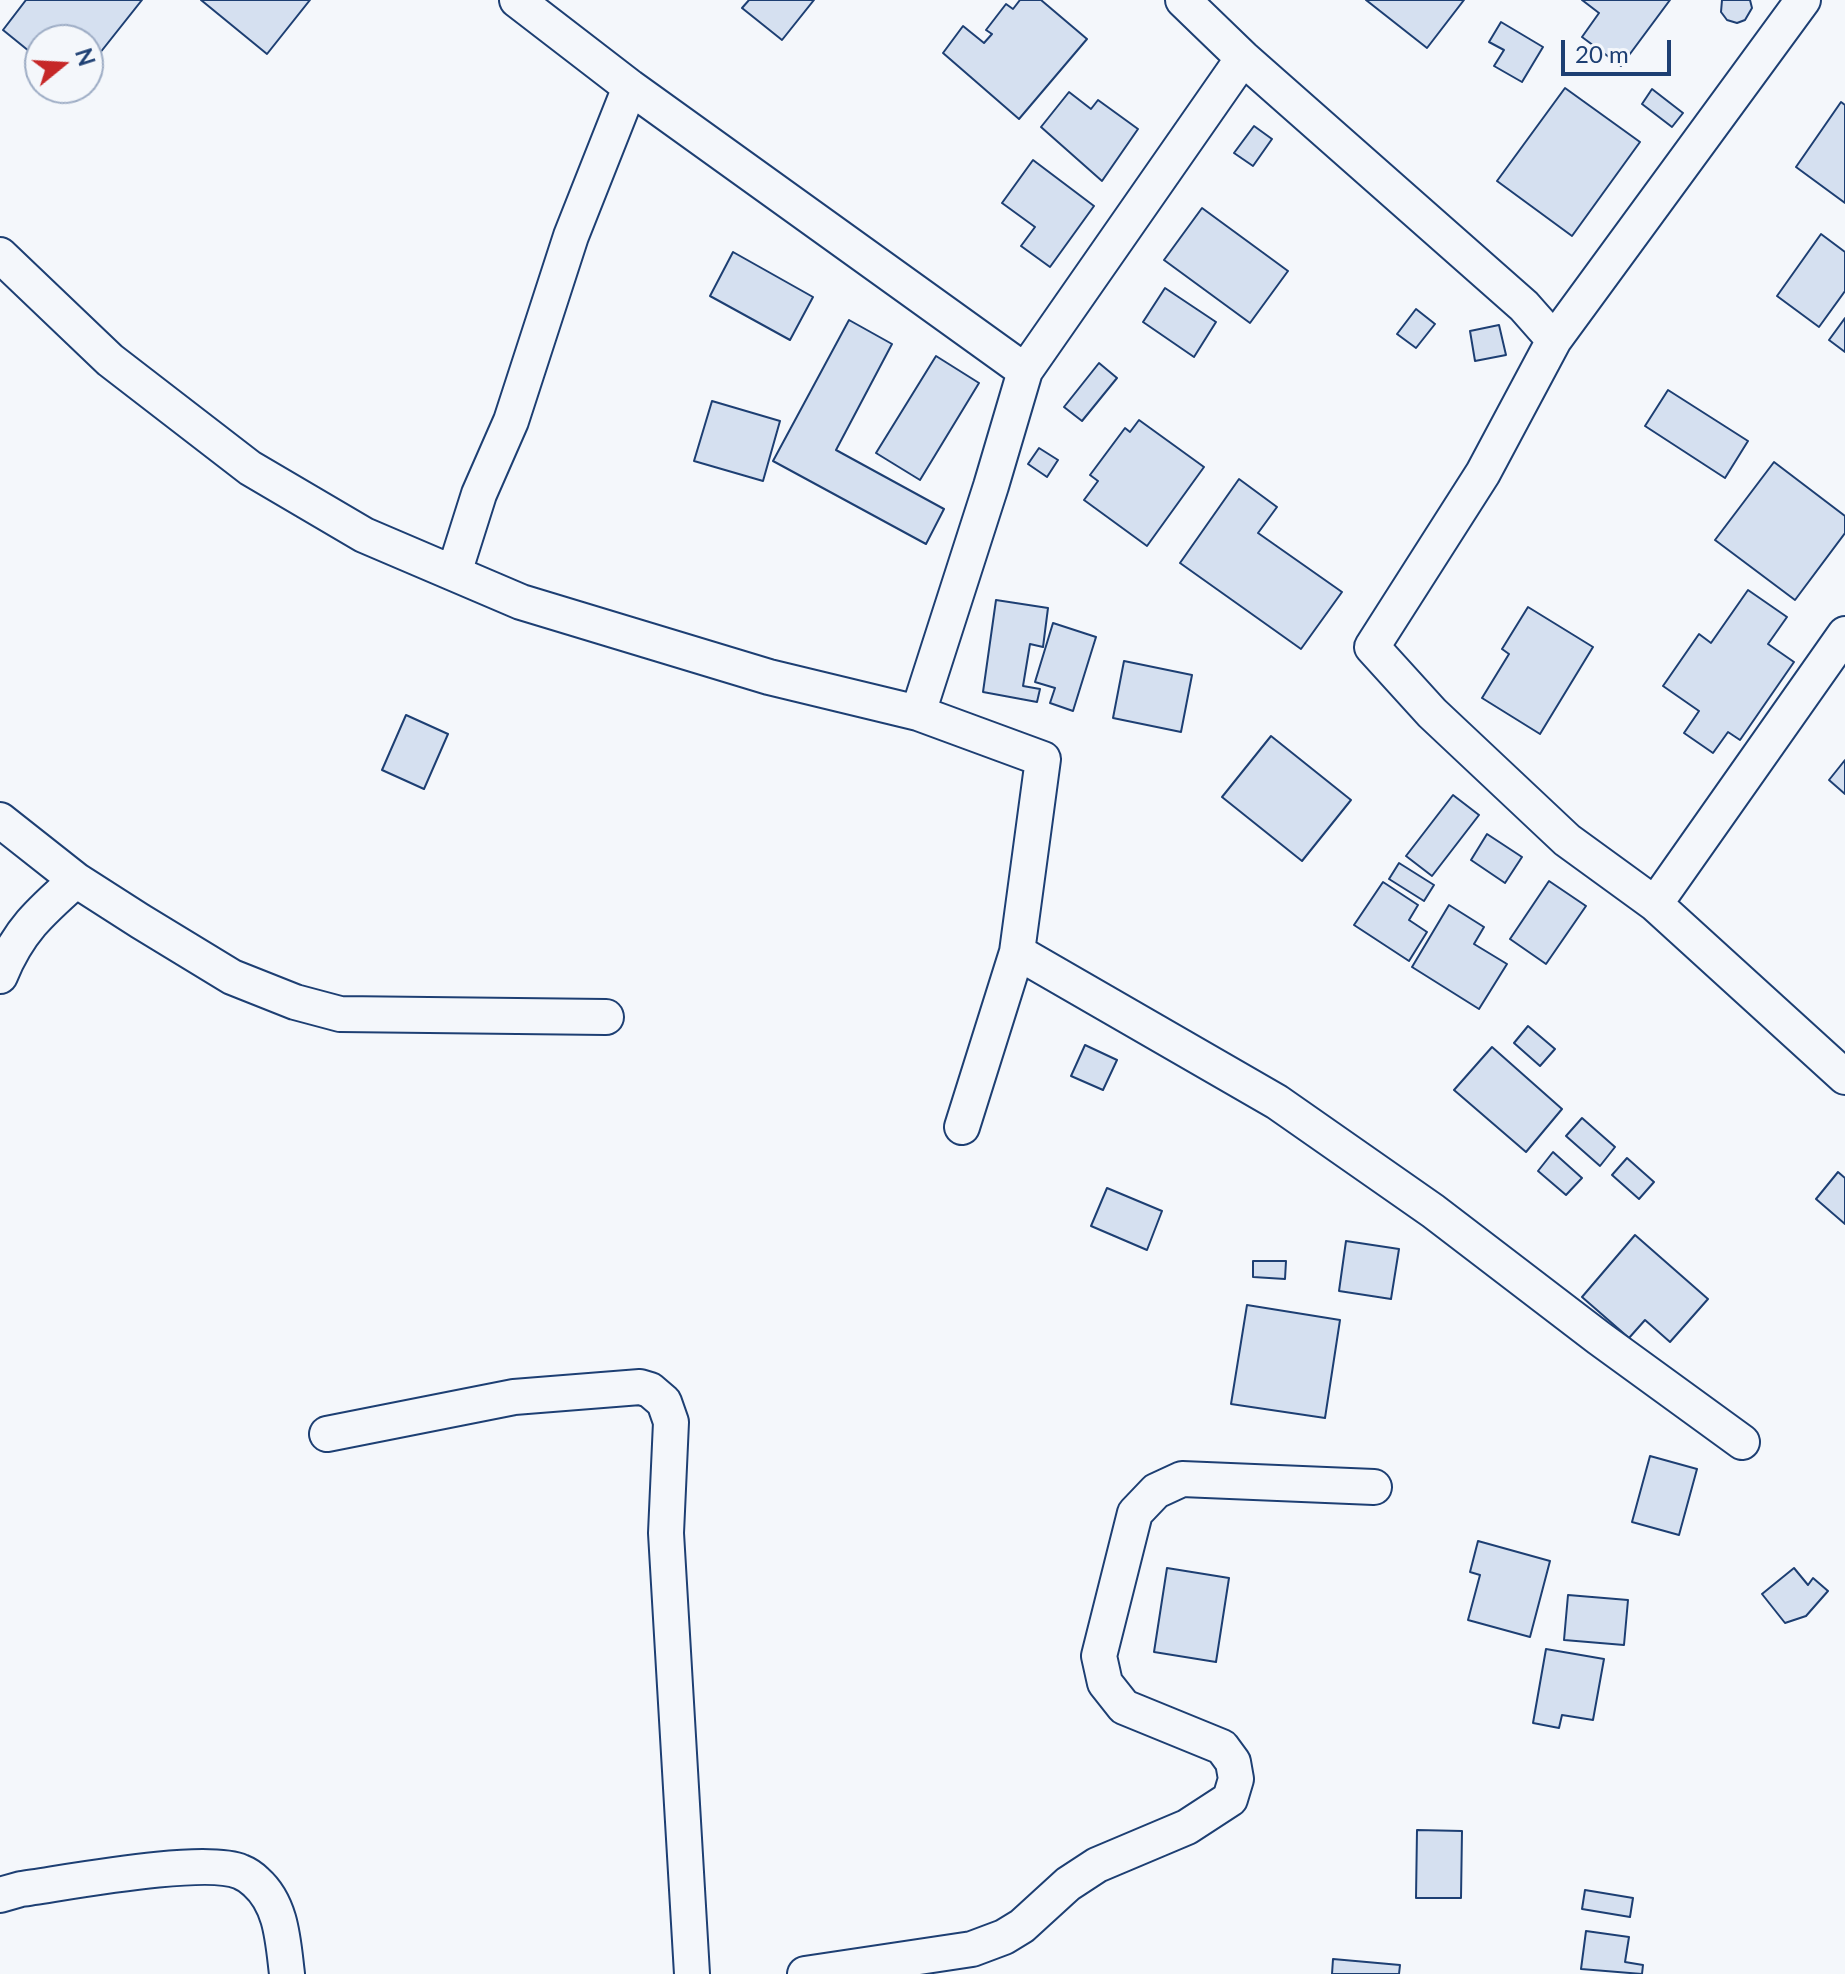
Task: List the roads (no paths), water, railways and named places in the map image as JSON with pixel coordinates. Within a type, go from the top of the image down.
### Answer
[{"type":"street","points":[[517,0],[630,87],[1025,371]]},
{"type":"street","points":[[1183,0],[1243,58],[1524,306],[1554,340]]},
{"type":"street","points":[[1803,0],[1554,340],[1483,473],[1372,647],[1432,713],[1567,840],[1655,904],[1845,1077]]},
{"type":"street","points":[[918,713],[1025,371],[1243,58]]},
{"type":"street","points":[[454,573],[479,494],[511,421],[571,236],[630,87]]},
{"type":"street","points":[[0,255],[110,360],[250,468],[364,535],[521,602],[769,677],[918,713],[1043,759],[1017,952],[962,1127]]},
{"type":"street","points":[[1655,904],[1845,634]]},
{"type":"street","points":[[0,820],[76,880],[232,977],[295,1002],[340,1014],[606,1017]]},
{"type":"street","points":[[0,976],[29,922],[76,880]]},
{"type":"street","points":[[1017,952],[1277,1102],[1433,1211],[1742,1442]]},
{"type":"street","points":[[327,1434],[514,1397],[640,1387],[650,1390],[664,1402],[671,1422],[666,1533],[692,1974]]},
{"type":"street","points":[[805,1974],[972,1949],[1004,1937],[1022,1926],[1068,1884],[1097,1865],[1187,1827],[1230,1799],[1236,1779],[1233,1762],[1222,1747],[1124,1707],[1105,1683],[1099,1656],[1135,1513],[1156,1491],[1182,1479],[1374,1487]]},
{"type":"street","points":[[0,1895],[21,1889],[155,1871],[211,1867],[240,1871],[257,1883],[275,1908],[287,1974]]}]
